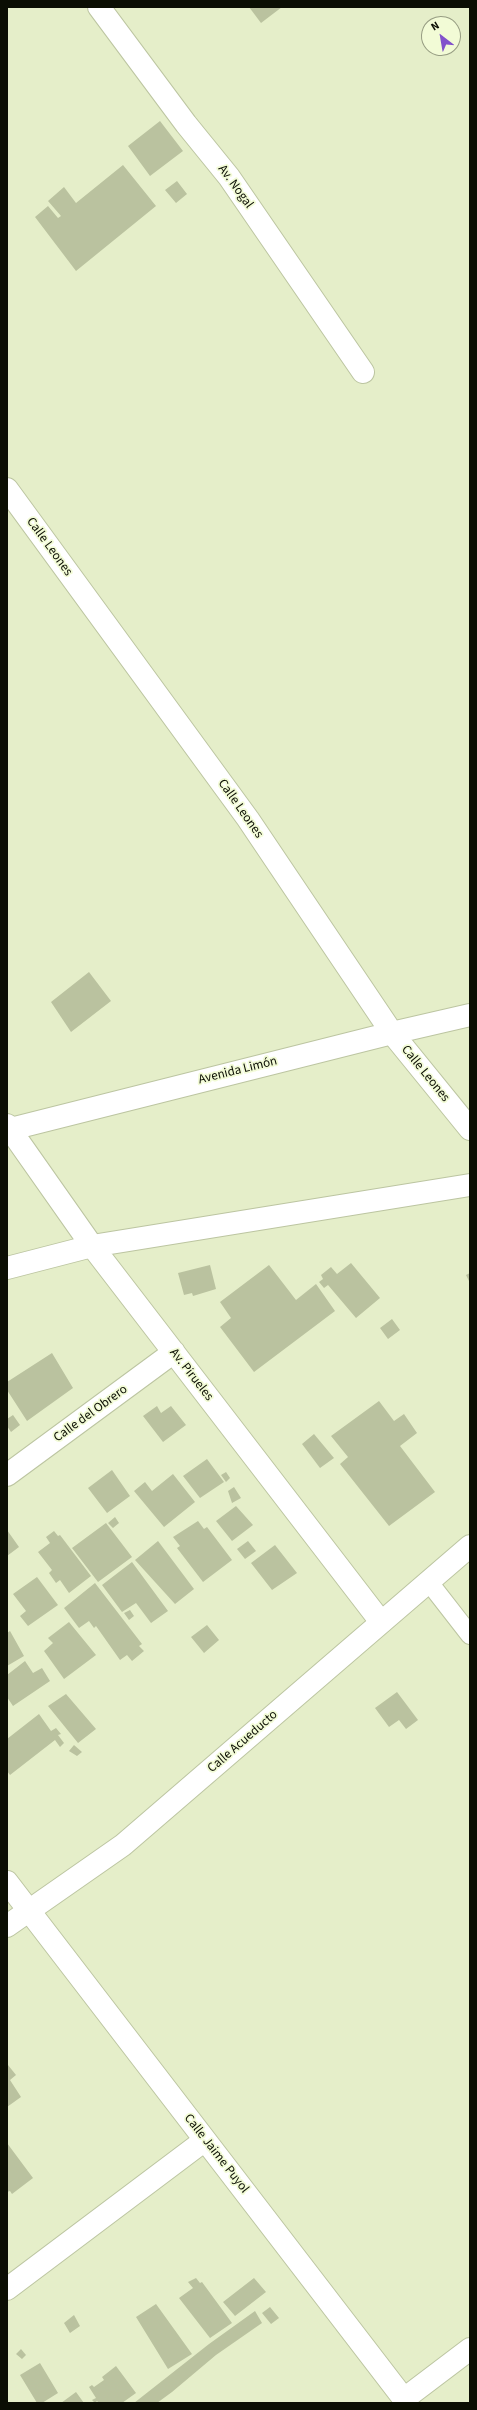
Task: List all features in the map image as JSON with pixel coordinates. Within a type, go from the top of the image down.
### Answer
[{"type":"street","name":"Av. Nogal","points":[[99,7],[186,124],[229,177],[363,372]]},
{"type":"street","name":"Calle Leones","points":[[7,489],[248,819],[392,1033],[470,1129]]},
{"type":"street","name":"Avenida Limón","points":[[8,1128],[470,1015]]},
{"type":"street","name":"Av. Pirueles","points":[[8,1128],[92,1246],[381,1622]]},
{"type":"street","points":[[7,1268],[92,1246],[470,1185]]},
{"type":"street","name":"Calle del Obrero","points":[[7,1474],[174,1352]]},
{"type":"street","name":"Calle Acueducto","points":[[7,1926],[27,1908],[123,1845],[470,1546]]},
{"type":"street","name":"Calle Jaime Puyol","points":[[7,1882],[406,2401]]},
{"type":"street","points":[[7,2289],[206,2140]]},
{"type":"street","points":[[406,2401],[470,2349]]},
{"type":"lane","points":[[428,1581],[470,1635]]},
{"type":"building","points":[[249,7],[282,7],[261,23]]},
{"type":"building","points":[[160,121],[183,151],[150,176],[128,146]]},
{"type":"building","points":[[123,165],[156,206],[76,271],[35,217],[48,206],[58,218],[61,216],[48,201],[64,187],[76,203]]},
{"type":"building","points":[[177,181],[187,194],[176,203],[165,190]]},
{"type":"building","points":[[89,972],[111,1001],[71,1032],[51,1002]]},
{"type":"building","points":[[351,1263],[380,1298],[356,1318],[328,1285],[324,1288],[319,1282],[323,1279],[321,1275],[331,1267],[337,1274]]},
{"type":"building","points":[[210,1265],[216,1289],[193,1296],[192,1293],[184,1295],[178,1273]]},
{"type":"building","points":[[269,1265],[296,1300],[316,1284],[335,1311],[254,1372],[220,1327],[231,1318],[220,1302]]},
{"type":"building","points":[[470,1273],[470,1283],[466,1275]]},
{"type":"building","points":[[392,1319],[400,1330],[388,1339],[380,1328]]},
{"type":"building","points":[[52,1353],[73,1388],[27,1421],[7,1390],[7,1382]]},
{"type":"building","points":[[379,1401],[394,1421],[404,1414],[417,1433],[400,1446],[435,1492],[389,1526],[340,1464],[348,1457],[331,1436]]},
{"type":"building","points":[[157,1406],[161,1413],[171,1406],[186,1425],[163,1442],[143,1416]]},
{"type":"building","points":[[13,1415],[20,1425],[11,1432],[7,1426],[7,1419]]},
{"type":"building","points":[[314,1434],[334,1458],[320,1468],[302,1444]]},
{"type":"building","points":[[207,1459],[224,1482],[200,1498],[183,1476]]},
{"type":"building","points":[[112,1470],[130,1496],[107,1513],[88,1488]]},
{"type":"building","points":[[226,1472],[230,1478],[226,1482],[221,1475]]},
{"type":"building","points":[[173,1474],[195,1502],[164,1527],[134,1491],[145,1482],[152,1491]]},
{"type":"building","points":[[234,1487],[241,1498],[232,1503],[228,1491]]},
{"type":"building","points":[[236,1506],[253,1525],[232,1541],[216,1521]]},
{"type":"building","points":[[115,1517],[119,1523],[113,1528],[108,1523]]},
{"type":"building","points":[[198,1521],[204,1529],[207,1527],[232,1560],[203,1582],[177,1548],[180,1546],[173,1537]]},
{"type":"building","points":[[106,1523],[132,1557],[98,1582],[72,1548]]},
{"type":"building","points":[[7,1530],[19,1547],[7,1556]]},
{"type":"building","points":[[54,1531],[58,1536],[60,1535],[91,1576],[69,1593],[60,1580],[56,1583],[49,1573],[52,1570],[38,1552],[50,1543],[46,1537]]},
{"type":"building","points":[[158,1541],[194,1589],[175,1604],[135,1560]]},
{"type":"building","points":[[248,1541],[256,1551],[245,1559],[237,1549]]},
{"type":"building","points":[[275,1545],[297,1573],[272,1590],[251,1563]]},
{"type":"building","points":[[132,1562],[168,1611],[151,1623],[136,1603],[122,1612],[102,1585]]},
{"type":"building","points":[[37,1577],[58,1605],[28,1626],[20,1616],[26,1611],[13,1594]]},
{"type":"building","points":[[95,1583],[142,1644],[139,1646],[144,1651],[132,1661],[127,1655],[120,1660],[96,1626],[94,1628],[89,1621],[79,1628],[64,1608]]},
{"type":"building","points":[[130,1610],[134,1616],[129,1620],[124,1613]]},
{"type":"building","points":[[69,1622],[96,1655],[64,1679],[44,1651],[53,1643],[48,1638]]},
{"type":"building","points":[[207,1625],[219,1640],[204,1653],[191,1637]]},
{"type":"building","points":[[10,1631],[24,1656],[7,1666],[7,1633]]},
{"type":"building","points":[[25,1661],[33,1673],[42,1668],[50,1681],[13,1706],[7,1697],[7,1675]]},
{"type":"building","points":[[397,1692],[418,1720],[406,1729],[399,1720],[389,1727],[375,1708]]},
{"type":"building","points":[[66,1694],[96,1729],[78,1743],[48,1706]]},
{"type":"building","points":[[39,1714],[51,1731],[56,1728],[61,1734],[58,1735],[64,1743],[60,1747],[55,1740],[10,1775],[7,1771],[7,1739]]},
{"type":"building","points":[[74,1745],[82,1752],[77,1756],[69,1751]]},
{"type":"building","points":[[8,2065],[16,2075],[10,2080],[21,2097],[7,2107]]},
{"type":"building","points":[[7,2143],[33,2178],[12,2194],[10,2191],[7,2192]]},
{"type":"building","points":[[196,2278],[200,2283],[202,2282],[232,2323],[210,2338],[179,2298],[193,2288],[188,2282]]},
{"type":"building","points":[[254,2278],[266,2292],[235,2316],[223,2302]]},
{"type":"building","points":[[156,2304],[192,2354],[168,2369],[136,2317]]},
{"type":"building","points":[[270,2307],[279,2318],[271,2324],[262,2313]]},
{"type":"building","points":[[255,2311],[262,2323],[216,2355],[172,2392],[157,2403],[134,2403],[209,2344]]},
{"type":"building","points":[[74,2315],[80,2326],[70,2333],[64,2323]]},
{"type":"building","points":[[21,2349],[26,2355],[22,2359],[16,2354]]},
{"type":"building","points":[[40,2363],[58,2393],[42,2403],[37,2403],[20,2375]]},
{"type":"building","points":[[116,2366],[136,2393],[122,2403],[99,2403],[97,2401],[95,2403],[92,2400],[96,2398],[89,2387],[92,2385],[94,2387],[104,2380],[102,2377]]},
{"type":"building","points":[[76,2392],[84,2403],[61,2403]]}]
